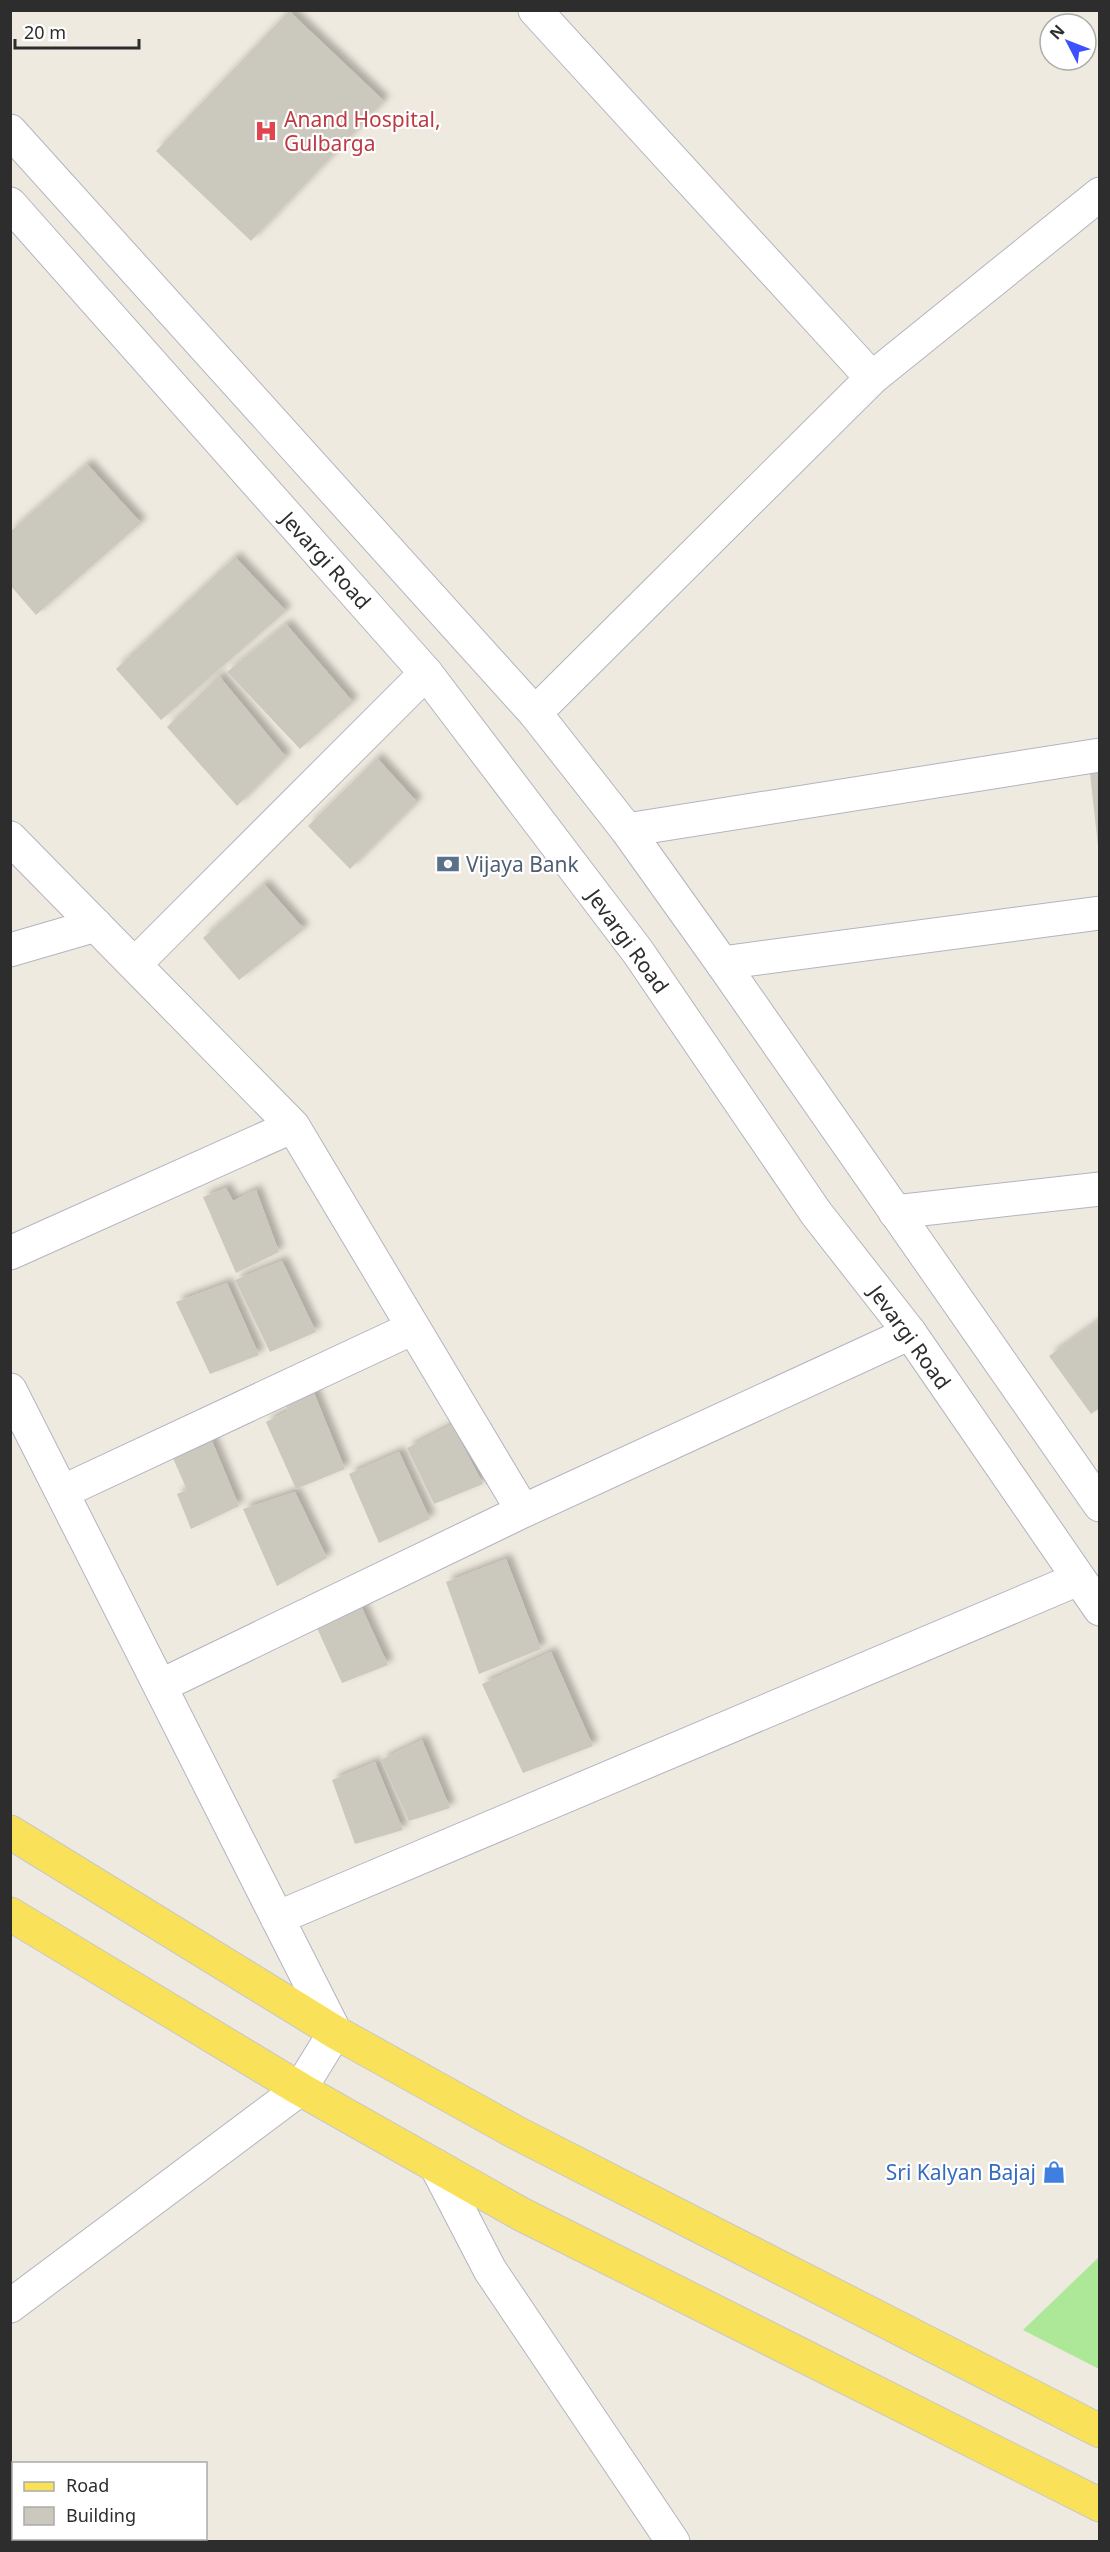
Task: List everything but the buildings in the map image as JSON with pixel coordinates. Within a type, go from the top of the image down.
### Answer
[{"type":"main road","points":[[10,1832],[335,2032],[515,2132],[1100,2431]]},
{"type":"main road","points":[[10,1914],[300,2089],[521,2214],[1100,2505]]},
{"type":"street","points":[[535,10],[872,378]]},
{"type":"street","points":[[10,131],[535,712],[627,830],[722,963],[1100,1505]]},
{"type":"street","points":[[535,712],[872,378],[1100,194]]},
{"type":"street","name":"Jevargi Road","points":[[10,204],[426,673],[638,952],[816,1213],[910,1333],[1100,1609]]},
{"type":"street","points":[[135,964],[426,673]]},
{"type":"street","points":[[627,830],[1100,755]]},
{"type":"street","points":[[10,838],[293,1126],[523,1511]]},
{"type":"street","points":[[722,963],[1100,914]]},
{"type":"street","points":[[10,950],[96,925]]},
{"type":"street","points":[[10,1253],[293,1126]]},
{"type":"street","points":[[895,1212],[1100,1189]]},
{"type":"street","points":[[62,1492],[413,1328]]},
{"type":"street","points":[[160,1686],[523,1511],[910,1333]]},
{"type":"street","points":[[10,1390],[335,2032],[300,2089],[10,2306]]},
{"type":"street","points":[[278,1918],[1078,1579]]},
{"type":"street","points":[[436,2166],[490,2270],[662,2537]]},
{"type":"green space","points":[[1099,2257],[1099,2369],[1023,2330]]},
{"type":"place","name":"Anand Hospital, Gulbarga","points":[[266,131]]},
{"type":"place","name":"Vijaya Bank","points":[[448,864]]},
{"type":"place","name":"Sri Kalyan Bajaj","points":[[1054,2172]]}]
